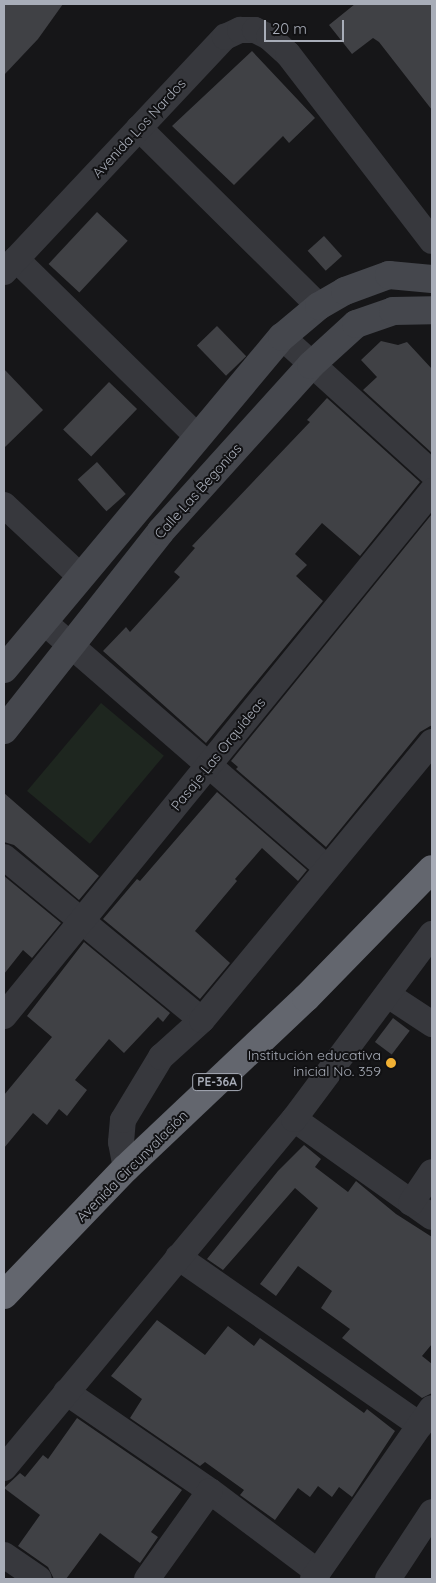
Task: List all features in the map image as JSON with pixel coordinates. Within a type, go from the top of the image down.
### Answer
[{"type":"highway","name":"Avenida Circunvalación","points":[[4,1295],[126,1168],[306,998],[432,869]]},
{"type":"street","name":"Avenida Los Nardos","points":[[10,266],[225,37],[240,30],[255,30],[269,37],[288,54],[432,241]]},
{"type":"street","points":[[139,128],[319,306]]},
{"type":"street","points":[[10,266],[198,436]]},
{"type":"street","points":[[4,669],[282,337],[319,306],[345,291],[389,275],[432,279]]},
{"type":"street","name":"Calle Las Begonias","points":[[4,730],[161,531],[311,365],[356,324],[393,311],[432,310]]},
{"type":"street","points":[[282,337],[432,473]]},
{"type":"street","name":"Pasaje Las Orquídeas","points":[[4,1016],[432,491]]},
{"type":"street","points":[[4,505],[80,576]]},
{"type":"street","points":[[44,622],[327,868]]},
{"type":"street","points":[[126,1168],[121,1142],[123,1120],[136,1094],[160,1056],[202,1020],[432,742]]},
{"type":"street","points":[[4,856],[202,1020]]},
{"type":"street","points":[[4,1468],[294,1119],[432,934]]},
{"type":"street","points":[[388,994],[432,1024]]},
{"type":"street","points":[[294,1119],[422,1210],[432,1172]]},
{"type":"street","points":[[66,1392],[210,1491],[316,1576],[426,1417],[178,1257]]},
{"type":"street","points":[[147,1579],[210,1491]]},
{"type":"street","points":[[388,1579],[432,1512]]},
{"type":"street","points":[[4,1555],[39,1579]]},
{"type":"shaded area","points":[[101,703],[164,756],[90,844],[27,791]]},
{"type":"building","points":[[4,4],[63,4],[38,39],[4,75]]},
{"type":"building","points":[[355,4],[432,4],[432,110],[379,42],[373,38],[352,54],[329,25]]},
{"type":"building","points":[[252,51],[315,118],[289,143],[283,136],[234,185],[172,126]]},
{"type":"building","points":[[97,212],[128,241],[79,293],[49,264]]},
{"type":"building","points":[[324,236],[342,256],[326,271],[308,251]]},
{"type":"building","points":[[217,326],[246,356],[226,376],[197,345]]},
{"type":"building","points":[[381,341],[398,345],[407,342],[432,369],[432,453],[363,390],[377,377],[361,360]]},
{"type":"building","points":[[4,369],[43,410],[4,448]]},
{"type":"building","points":[[109,382],[137,409],[91,457],[63,429]]},
{"type":"building","points":[[327,398],[420,482],[360,556],[322,523],[295,554],[307,565],[296,576],[323,601],[206,743],[103,651],[126,627],[130,632],[180,577],[174,572],[195,548],[192,546],[310,422],[307,420]]},
{"type":"building","points":[[97,462],[126,494],[106,511],[78,479]]},
{"type":"building","points":[[432,514],[432,725],[420,732],[326,847],[236,769],[238,767],[231,761]]},
{"type":"building","points":[[217,792],[307,870],[298,881],[262,848],[235,879],[237,881],[195,931],[230,963],[200,999],[103,919],[137,879],[140,881]]},
{"type":"building","points":[[4,793],[99,876],[79,900],[14,845],[4,842]]},
{"type":"building","points":[[4,876],[61,923],[32,958],[23,950],[4,974]]},
{"type":"building","points":[[84,942],[170,1013],[163,1022],[158,1017],[124,1053],[109,1039],[75,1080],[87,1090],[67,1116],[59,1109],[47,1125],[33,1113],[4,1148],[4,1095],[52,1037],[27,1016]]},
{"type":"building","points":[[393,1018],[410,1031],[392,1055],[375,1042]]},
{"type":"building","points":[[304,1145],[321,1159],[315,1167],[348,1192],[356,1181],[396,1214],[432,1237],[432,1344],[422,1356],[432,1364],[432,1393],[422,1398],[342,1338],[350,1329],[321,1308],[332,1291],[298,1266],[276,1296],[260,1284],[318,1208],[295,1188],[223,1270],[207,1259],[278,1171]]},
{"type":"building","points":[[157,1320],[205,1355],[228,1326],[254,1346],[260,1338],[364,1413],[367,1409],[395,1431],[352,1497],[339,1487],[332,1497],[318,1486],[310,1497],[298,1488],[275,1520],[240,1495],[244,1490],[205,1462],[200,1466],[130,1418],[142,1399],[111,1376]]},
{"type":"building","points":[[77,1418],[182,1490],[151,1532],[158,1537],[140,1563],[100,1533],[66,1579],[54,1579],[48,1567],[18,1546],[40,1515],[4,1488],[20,1473],[25,1477],[43,1455],[48,1459]]},
{"type":"place","name":"Institución educativa inicial No. 359","points":[[391,1063]]}]
